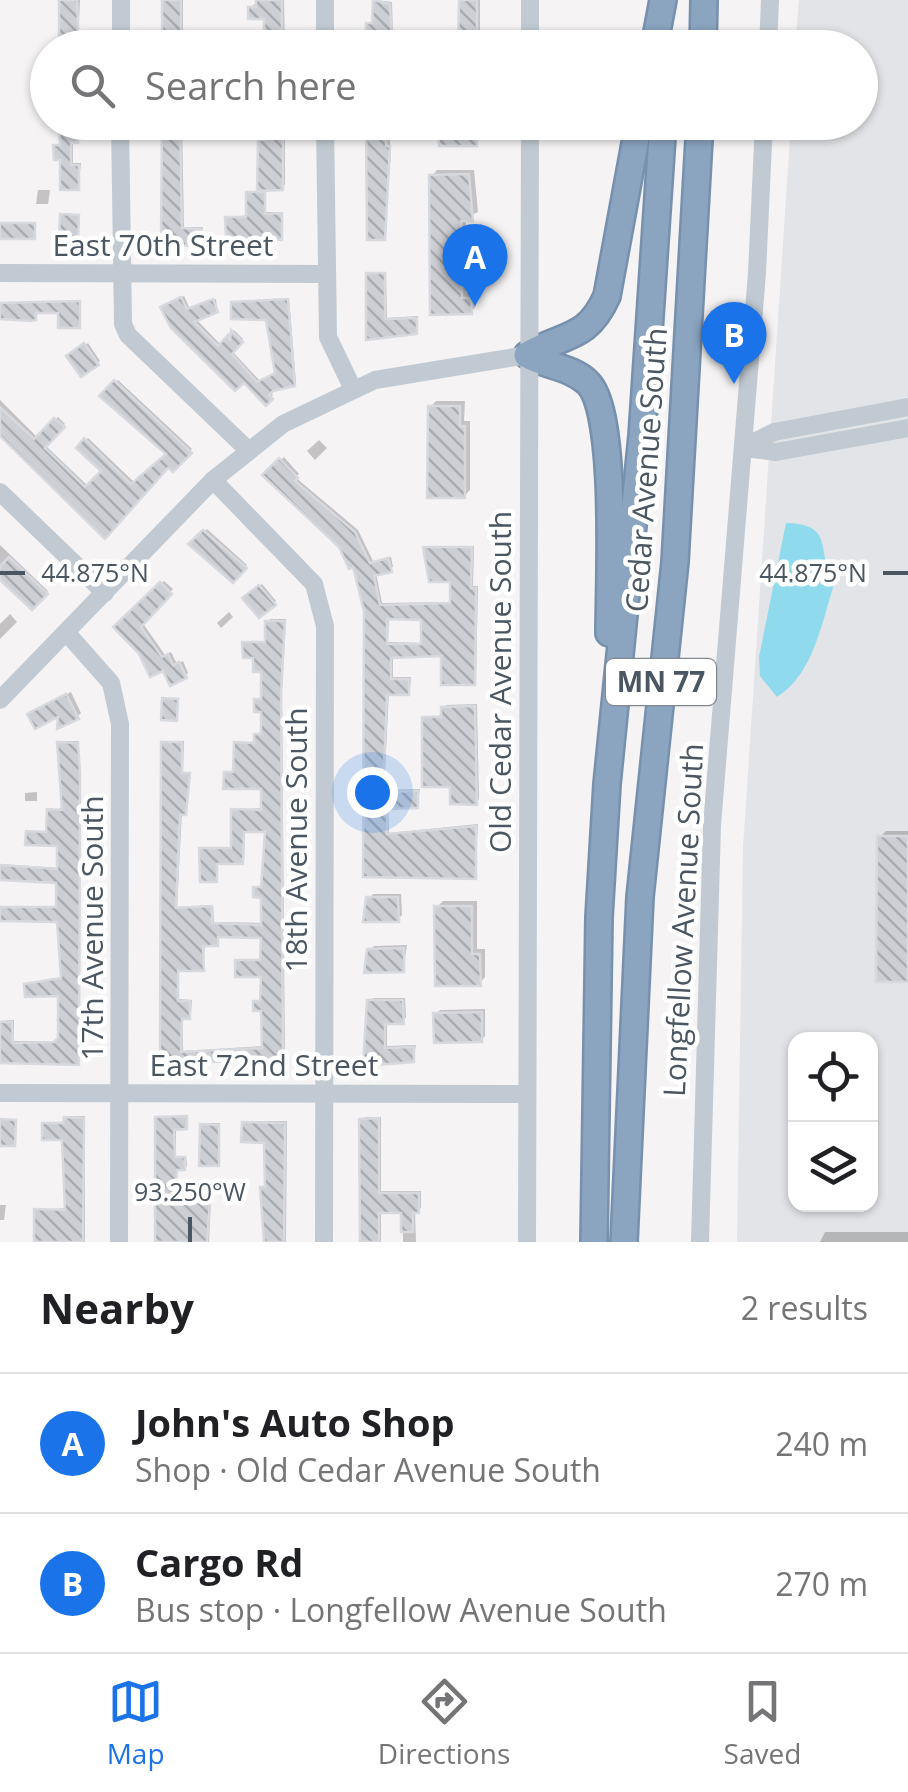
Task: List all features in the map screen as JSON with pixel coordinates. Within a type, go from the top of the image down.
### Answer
[{"type":"highway","points":[[658,30],[664,0]]},
{"type":"highway","points":[[664,0],[665,30]]},
{"type":"highway","points":[[703,30],[704,0]]},
{"type":"highway","points":[[527,355],[584,330],[598,316],[607,296],[637,140]]},
{"type":"highway","name":"Cedar Avenue South","points":[[594,1242],[599,917],[607,784],[643,420],[662,140]]},
{"type":"highway","name":"Cedar Avenue South","points":[[624,1242],[640,897],[675,562],[699,140]]},
{"type":"highway","points":[[527,355],[590,385],[605,422],[607,784]]},
{"type":"street","points":[[120,30],[121,0]]},
{"type":"street","points":[[325,0],[325,30]]},
{"type":"street","points":[[530,0],[530,30]]},
{"type":"street","points":[[769,30],[770,0]]},
{"type":"street","points":[[120,140],[120,312],[128,335],[247,449]]},
{"type":"street","points":[[325,140],[328,337],[352,387]]},
{"type":"street","name":"Old Cedar Avenue South","points":[[527,1242],[530,140]]},
{"type":"street","name":"Longfellow Avenue South","points":[[700,1242],[712,825],[744,448],[763,140]]},
{"type":"street","name":"East 70th Street","points":[[0,272],[325,274]]},
{"type":"street","points":[[0,700],[247,449],[352,387],[402,372],[527,355]]},
{"type":"street","points":[[744,448],[774,432],[908,407]]},
{"type":"street","points":[[744,448],[776,452],[908,428]]},
{"type":"street","name":"18th Avenue South","points":[[213,480],[314,584],[324,616],[324,1242]]},
{"type":"street","points":[[0,492],[105,593]]},
{"type":"street","name":"17th Avenue South","points":[[66,632],[98,666],[118,703],[120,1242]]},
{"type":"street","name":"East 72nd Street","points":[[0,1094],[527,1094]]},
{"type":"shaded area","points":[[799,0],[908,0],[908,1242],[737,1242],[743,848],[790,140],[878,140],[878,30],[796,30]]},
{"type":"water","points":[[786,523],[813,529],[819,535],[835,581],[808,661],[790,687],[777,697],[760,676],[759,657]]},
{"type":"building","points":[[59,0],[77,0],[78,30],[59,30]]},
{"type":"building","points":[[162,0],[181,0],[181,30],[162,30]]},
{"type":"building","points":[[256,0],[282,0],[282,30],[264,30],[264,19],[248,19],[248,7],[256,7]]},
{"type":"building","points":[[373,0],[390,4],[391,30],[366,30],[366,23],[372,23]]},
{"type":"building","points":[[459,0],[477,0],[477,30],[458,30]]},
{"type":"building","points":[[60,140],[78,140],[71,143],[71,165],[79,165],[79,190],[60,190],[60,160],[54,160],[53,145],[60,145]]},
{"type":"building","points":[[162,140],[180,140],[182,228],[201,229],[201,246],[169,245],[170,240],[161,240]]},
{"type":"building","points":[[258,140],[283,140],[283,190],[257,191]]},
{"type":"building","points":[[366,140],[386,140],[386,146],[390,146],[385,240],[367,240]]},
{"type":"building","points":[[439,140],[477,140],[477,146],[439,146]]},
{"type":"building","points":[[469,174],[473,221],[461,221],[462,298],[471,298],[472,314],[430,315],[429,175]]},
{"type":"building","points":[[246,192],[265,192],[265,214],[282,213],[282,240],[226,237],[225,217],[246,217]]},
{"type":"building","points":[[60,214],[79,215],[78,239],[59,238]]},
{"type":"building","points":[[0,223],[35,223],[35,239],[0,239]]},
{"type":"building","points":[[366,273],[385,273],[385,319],[417,318],[417,334],[366,340]]},
{"type":"building","points":[[181,297],[187,309],[213,299],[218,312],[194,322],[218,346],[228,335],[230,341],[231,330],[243,342],[232,354],[257,382],[275,373],[266,320],[231,319],[231,302],[288,299],[295,386],[273,391],[269,395],[273,399],[266,406],[244,383],[235,391],[171,328],[160,307]]},
{"type":"building","points":[[80,301],[80,328],[58,328],[58,313],[36,313],[36,320],[31,321],[0,319],[0,303]]},
{"type":"building","points":[[84,343],[99,365],[81,377],[66,356]]},
{"type":"building","points":[[114,380],[192,453],[173,472],[168,468],[105,539],[0,436],[0,407],[34,439],[54,418],[65,427],[45,448],[85,487],[101,471],[76,448],[84,438],[131,484],[166,454],[99,396]]},
{"type":"building","points":[[428,406],[460,406],[460,426],[465,426],[465,498],[427,498]]},
{"type":"building","points":[[279,458],[298,478],[295,481],[355,532],[370,563],[388,558],[392,572],[374,576],[380,605],[450,603],[450,582],[429,582],[423,547],[472,547],[471,588],[476,588],[475,685],[441,685],[441,656],[391,658],[391,679],[409,679],[409,695],[387,695],[383,792],[418,791],[418,808],[387,809],[387,834],[476,826],[476,879],[363,877],[364,611],[353,567],[349,569],[339,547],[262,475]],"holes":[[[387,619],[421,620],[421,644],[387,644]]]},
{"type":"building","points":[[203,530],[247,568],[233,583],[188,544]]},
{"type":"building","points":[[9,557],[48,594],[32,610],[0,580],[0,566]]},
{"type":"building","points":[[160,582],[172,594],[141,627],[162,657],[168,654],[173,665],[179,662],[187,678],[170,686],[163,671],[150,677],[139,654],[113,627]]},
{"type":"building","points":[[259,585],[276,605],[259,618],[242,598]]},
{"type":"building","points":[[265,621],[285,621],[281,694],[283,1071],[263,1070],[264,1060],[160,1064],[161,742],[182,742],[182,773],[190,773],[186,815],[180,815],[176,908],[212,906],[212,923],[261,925],[261,898],[253,897],[253,887],[261,887],[265,832],[244,832],[243,864],[217,864],[217,882],[200,882],[199,848],[231,848],[231,809],[261,810],[261,789],[223,789],[224,772],[233,772],[234,742],[254,743],[254,734],[261,734],[261,712],[254,712],[254,699],[261,699],[261,672],[253,672],[253,658],[243,658],[242,642],[265,642]],"holes":[[[218,937],[261,938],[260,960],[235,960],[235,977],[261,977],[260,1001],[253,1001],[253,1011],[261,1011],[262,1048],[181,1052],[182,1019],[190,1019],[190,1001],[178,1001],[178,971],[204,971],[203,946],[218,946]]]},
{"type":"building","points":[[66,694],[79,719],[57,729],[58,717],[35,729],[27,714]]},
{"type":"building","points":[[162,698],[178,699],[177,721],[161,720]]},
{"type":"building","points":[[475,706],[477,805],[450,804],[450,787],[422,787],[422,717],[441,717],[441,707]]},
{"type":"building","points":[[57,742],[78,743],[79,1065],[0,1063],[0,1022],[12,1022],[13,1043],[54,1042],[58,1038],[58,996],[25,997],[24,984],[61,978],[57,922],[0,921],[0,907],[56,907],[56,883],[0,880],[0,865],[57,869],[57,846],[25,845],[26,831],[46,832],[47,809],[62,810]]},
{"type":"building","points":[[877,836],[908,836],[908,982],[876,982]]},
{"type":"building","points":[[366,897],[398,897],[399,922],[363,922]]},
{"type":"building","points":[[434,906],[472,906],[472,954],[480,954],[481,986],[435,986]]},
{"type":"building","points":[[404,948],[404,972],[364,973],[367,949]]},
{"type":"building","points":[[367,1000],[403,1000],[404,1024],[385,1024],[385,1048],[414,1047],[414,1062],[363,1066]]},
{"type":"building","points":[[482,1012],[482,1042],[434,1043],[433,1013]]},
{"type":"building","points":[[187,1116],[187,1129],[174,1130],[175,1157],[185,1157],[185,1170],[177,1170],[176,1202],[210,1201],[207,1242],[155,1242],[155,1117]]},
{"type":"building","points":[[64,1117],[84,1118],[83,1242],[34,1242],[34,1209],[65,1210],[62,1140],[42,1140],[42,1123],[63,1123]]},
{"type":"building","points":[[379,1118],[379,1193],[419,1193],[419,1213],[413,1213],[413,1232],[401,1232],[401,1213],[379,1213],[379,1242],[360,1242],[359,1119]]},
{"type":"building","points":[[0,1119],[16,1120],[15,1146],[0,1146]]},
{"type":"building","points":[[242,1122],[285,1123],[284,1242],[264,1242],[260,1187],[265,1187],[264,1143],[241,1142]]},
{"type":"building","points":[[200,1124],[219,1125],[219,1166],[199,1166]]},
{"type":"place","name":"John's Auto Shop","points":[[475,306]]},
{"type":"place","name":"Cargo Rd","points":[[734,384]]}]
